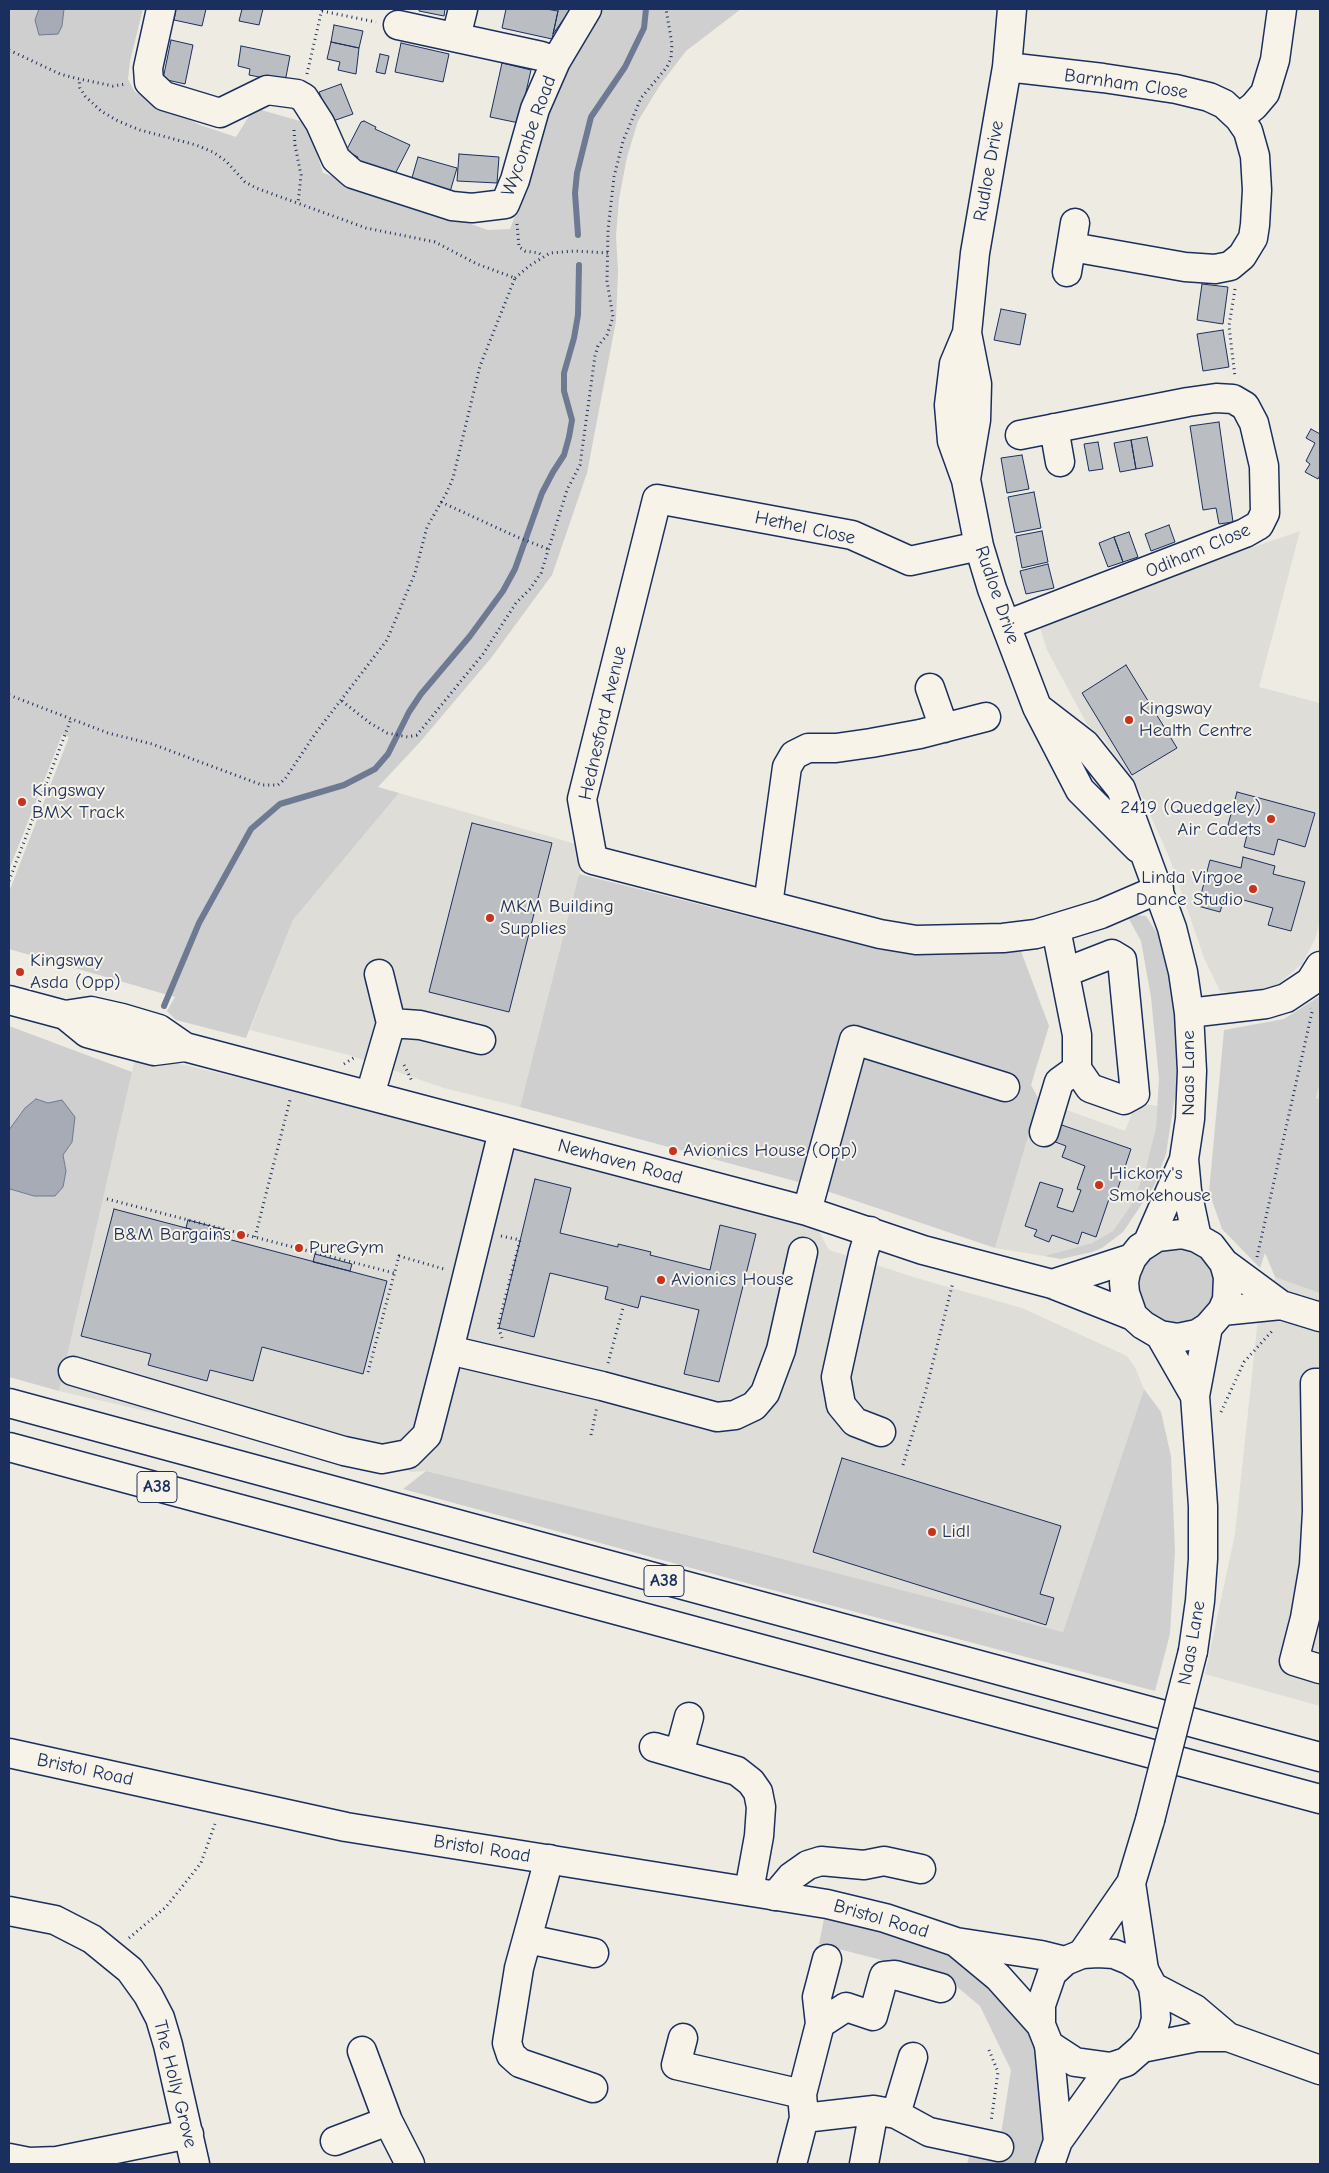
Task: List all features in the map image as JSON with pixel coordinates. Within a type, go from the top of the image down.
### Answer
[{"type":"main road","points":[[161,9],[148,68],[149,79],[164,96],[220,112],[267,90],[301,96]]},
{"type":"main road","points":[[456,37],[463,9]]},
{"type":"main road","name":"Wycombe Road","points":[[301,96],[320,123],[336,159],[353,174],[452,206],[472,208],[506,204],[536,109],[556,62],[588,9]]},
{"type":"main road","name":"Rudloe Drive","points":[[1012,9],[1007,67],[975,252],[967,333],[954,364],[950,405],[952,441],[966,480],[979,546],[1037,707],[1080,790],[1143,853],[1159,889],[1183,972],[1190,1013]]},
{"type":"main road","points":[[1239,118],[1254,106],[1265,93],[1275,60],[1282,9]]},
{"type":"main road","points":[[398,25],[541,56],[556,62]]},
{"type":"main road","name":"Barnham Close","points":[[1007,67],[1176,89],[1209,97],[1224,104],[1239,118],[1248,132],[1255,156],[1255,225],[1253,238],[1240,259]]},
{"type":"main road","points":[[1071,247],[1199,269],[1230,266],[1240,259]]},
{"type":"main road","points":[[1020,435],[1216,398],[1233,399],[1238,402]]},
{"type":"main road","name":"Odiham Close","points":[[1006,625],[1154,570],[1246,533],[1259,525],[1265,513],[1264,466],[1254,424],[1246,406],[1238,402]]},
{"type":"main road","points":[[1054,428],[1060,462]]},
{"type":"main road","name":"Hethel Close","points":[[657,500],[852,535],[910,561],[979,546]]},
{"type":"main road","name":"Hednesford Avenue","points":[[657,500],[582,799],[593,860],[880,934],[916,940],[1003,938],[1056,929],[1101,914],[1159,889]]},
{"type":"main road","points":[[930,688],[944,728]]},
{"type":"main road","points":[[768,905],[787,767],[794,755],[808,748],[836,748],[944,728],[986,717]]},
{"type":"main road","points":[[1056,929],[1077,1035],[1077,1069],[1090,1088],[1124,1100],[1134,1094],[1122,960],[1112,954],[1066,972]]},
{"type":"main road","name":"Naas Lane","points":[[1197,1238],[1186,1191],[1184,1159],[1190,1118],[1190,1013],[1266,1004],[1286,998],[1310,982],[1320,966]]},
{"type":"main road","points":[[370,1095],[391,1023],[379,974]]},
{"type":"main road","name":"Newhaven Road","points":[[9,1000],[65,1015],[87,1033],[116,1041],[154,1050],[184,1047],[807,1211],[973,1265],[1052,1284],[1133,1316]]},
{"type":"main road","points":[[391,1023],[420,1025],[481,1043]]},
{"type":"main road","points":[[807,1211],[854,1040],[1005,1087]]},
{"type":"main road","points":[[1044,1132],[1059,1082],[1077,1069]]},
{"type":"main road","points":[[73,1371],[344,1450],[382,1459],[408,1454],[427,1435],[503,1131]]},
{"type":"main road","name":"Naas Lane","points":[[1140,1250],[1184,1159]]},
{"type":"main road","points":[[870,1231],[842,1342],[836,1377],[841,1405],[855,1422],[881,1432]]},
{"type":"main road","points":[[1052,1284],[1140,1250],[1169,1234],[1182,1234],[1197,1238],[1211,1246],[1224,1263],[1280,1314]]},
{"type":"main road","points":[[1140,1250],[1124,1282],[1125,1293],[1133,1316],[1142,1325],[1160,1335],[1178,1338],[1197,1334],[1215,1319],[1227,1300],[1228,1278],[1224,1263]]},
{"type":"main road","points":[[449,1350],[602,1386],[716,1417],[735,1415],[754,1406],[765,1393],[781,1350],[803,1252]]},
{"type":"main road","points":[[1215,1319],[1280,1314],[1320,1317]]},
{"type":"main road","name":"Naas Lane","points":[[1073,1957],[1131,1883],[1150,1820],[1193,1651],[1200,1601],[1203,1550],[1203,1506],[1195,1396],[1215,1319]]},
{"type":"main road","name":"Naas Lane","points":[[1160,1335],[1195,1396]]},
{"type":"main road","points":[[1320,1383],[1314,1383],[1317,1511],[1316,1580],[1294,1661],[1320,1669]]},
{"type":"main road","name":"A38","points":[[9,1403],[1320,1757]]},
{"type":"main road","name":"A38","points":[[9,1447],[1320,1799]]},
{"type":"main road","points":[[689,1716],[667,1751],[737,1771],[751,1782],[758,1792],[762,1807],[760,1836],[762,1894],[808,1865],[820,1861],[864,1865],[884,1861],[921,1869]]},
{"type":"main road","name":"Bristol Road","points":[[9,1753],[346,1826],[827,1904],[885,1918],[956,1942],[1042,1955],[1073,1957]]},
{"type":"main road","points":[[549,1859],[519,1968],[507,2043],[511,2055],[520,2063],[592,2088]]},
{"type":"main road","name":"Naas Lane","points":[[1131,1883],[1148,1978]]},
{"type":"main road","name":"The Holly Grove","points":[[9,1911],[54,1920],[92,1939],[111,1952],[130,1970],[148,1995],[160,2018],[195,2164]]},
{"type":"main road","points":[[528,1939],[594,1953]]},
{"type":"main road","name":"Bristol Road","points":[[956,1942],[998,1977],[1045,2035]]},
{"type":"main road","points":[[1054,2153],[1041,2005],[1052,1973],[1073,1957],[1114,1954],[1129,1960],[1148,1978],[1195,2009],[1228,2037]]},
{"type":"main road","points":[[792,2164],[820,2024],[817,1996],[827,1958]]},
{"type":"main road","points":[[820,2024],[846,2007],[873,2016],[884,1976],[895,1975],[941,1988]]},
{"type":"main road","points":[[1045,2035],[1074,2062],[1111,2067],[1126,2062],[1142,2048],[1152,2033],[1156,2019],[1148,1978]]},
{"type":"main road","points":[[1142,2048],[1198,2036],[1228,2037],[1320,2070]]},
{"type":"main road","points":[[683,2038],[676,2065],[803,2106],[885,2112],[929,2132],[981,2149]]},
{"type":"main road","points":[[362,2051],[388,2121],[410,2164]]},
{"type":"main road","points":[[864,2164],[885,2112],[913,2057]]},
{"type":"main road","points":[[1054,2153],[1111,2067]]},
{"type":"main road","points":[[335,2141],[388,2121]]},
{"type":"main road","points":[[9,2158],[29,2162],[57,2161],[189,2134]]},
{"type":"path","points":[[342,701],[370,723],[387,733],[413,737],[417,735],[452,694],[495,638],[516,603],[537,582],[568,490],[580,465],[595,356],[598,346],[607,335],[613,317],[608,294],[609,204],[623,141],[640,98],[667,67],[671,58],[672,44],[666,9]]},
{"type":"path","points":[[298,204],[301,175],[295,145],[294,128],[322,10],[398,25]]},
{"type":"path","points":[[9,50],[60,74],[79,79],[113,86],[149,79]]},
{"type":"path","points":[[79,79],[80,88],[85,96],[101,111],[118,121],[140,130],[196,145],[213,152],[226,161],[245,182],[298,204],[366,228],[435,242],[477,264],[515,278]]},
{"type":"path","points":[[506,204],[517,216],[516,239],[519,247],[525,251],[539,253],[542,256]]},
{"type":"path","points":[[9,695],[117,736],[152,744],[246,780],[270,786],[278,785],[285,779],[315,734],[387,640],[415,573],[427,527],[453,478],[480,366],[515,278],[542,256],[550,253],[608,253]]},
{"type":"path","points":[[1238,402],[1230,326],[1240,259]]},
{"type":"path","points":[[441,502],[548,549]]},
{"type":"path","points":[[9,881],[71,719]]},
{"type":"path","points":[[1256,1265],[1257,1249],[1312,1012],[1302,989]]},
{"type":"path","points":[[255,1237],[291,1098],[283,1096]]},
{"type":"path","points":[[106,1199],[394,1273]]},
{"type":"path","points":[[478,1230],[520,1240],[498,1326],[511,1365]]},
{"type":"path","points":[[368,1372],[399,1256],[466,1276]]},
{"type":"path","points":[[944,1279],[963,1284]]},
{"type":"path","points":[[903,1465],[926,1390],[953,1282]]},
{"type":"path","points":[[606,1371],[623,1308]]},
{"type":"path","points":[[1219,1416],[1244,1362],[1280,1314]]},
{"type":"path","points":[[591,1435],[598,1404]]},
{"type":"path","points":[[111,1952],[144,1928],[166,1907],[201,1863],[224,1800]]},
{"type":"path","points":[[981,2149],[990,2130],[998,2072],[989,2050]]},
{"type":"shaded area","points":[[9,9],[39,9],[35,20],[62,26],[64,9],[143,9],[130,61],[128,79],[135,92],[200,125],[236,137],[254,108],[307,123],[323,173],[488,230],[510,229],[519,206],[552,88],[597,9],[741,9],[686,51],[660,85],[638,121],[627,157],[619,199],[616,236],[618,271],[616,321],[587,473],[552,575],[491,658],[420,742],[378,787],[399,793],[293,920],[246,1038],[176,1020],[167,1011],[175,997],[9,949],[9,892],[69,737],[62,735],[9,870]]},
{"type":"shaded area","points":[[39,9],[64,9],[62,26],[58,34],[39,35],[35,20]]},
{"type":"shaded area","points":[[1300,531],[1259,687],[1320,703],[1320,921],[1315,939],[1302,964],[1276,986],[1240,996],[1220,991],[1204,958],[1170,859],[1138,788],[1104,740],[1087,724],[1047,650],[1038,621]]},
{"type":"shaded area","points":[[399,793],[586,847],[520,1107],[444,1088],[349,1055],[250,1030],[293,920]]},
{"type":"shaded area","points":[[579,874],[880,950],[1019,946],[1049,1026],[1031,1085],[1039,1100],[995,1248],[806,1184],[520,1107]]},
{"type":"shaded area","points":[[1135,915],[1146,916],[1159,936],[1169,967],[1174,1000],[1179,1071],[1166,1154],[1154,1186],[1123,1232],[1102,1248],[1092,1252],[1061,1259],[1044,1256],[1092,1243],[1113,1231],[1131,1205],[1145,1172],[1156,1127],[1159,1079],[1151,997],[1141,941],[1129,919]]},
{"type":"shaded area","points":[[1320,996],[1320,1082],[1316,1098],[1320,1100],[1320,1293],[1275,1277],[1265,1253],[1260,1268],[1222,1229],[1209,1192],[1224,1030],[1284,1019]]},
{"type":"shaded area","points":[[9,1026],[132,1072],[59,1391],[9,1377],[9,1186],[10,1189],[34,1196],[55,1195],[63,1187],[66,1171],[63,1155],[72,1142],[25,1108],[9,1130]]},
{"type":"shaded area","points":[[136,1054],[489,1135],[771,1212],[818,1230],[829,1250],[920,1279],[1022,1308],[1127,1356],[1135,1367],[1144,1389],[1063,1632],[752,1551],[426,1471],[412,1472],[59,1391]]},
{"type":"shaded area","points":[[1320,1082],[1320,1706],[1205,1674],[1235,1534],[1258,1318],[1286,1252]]},
{"type":"shaded area","points":[[36,1099],[48,1103],[62,1100],[75,1117],[72,1142],[63,1155],[66,1171],[63,1187],[55,1196],[34,1196],[10,1189],[9,1186],[9,1130],[25,1108]]},
{"type":"shaded area","points":[[1039,1100],[1125,1131],[1132,1113],[1141,1104],[1158,1106],[1156,1127],[1145,1172],[1131,1205],[1113,1231],[1092,1243],[1044,1256],[995,1248]]},
{"type":"shaded area","points":[[1178,1246],[1191,1249],[1202,1256],[1211,1266],[1215,1279],[1215,1293],[1211,1306],[1202,1316],[1190,1323],[1177,1326],[1152,1318],[1137,1298],[1138,1272],[1154,1252]]},
{"type":"shaded area","points":[[1144,1389],[1161,1412],[1171,1456],[1175,1551],[1170,1634],[1155,1691],[746,1583],[403,1489],[426,1471],[752,1551],[1063,1632]]},
{"type":"shaded area","points":[[827,1904],[956,1942],[1041,2025],[1050,2164],[967,2164],[972,2146],[999,2147],[1011,2070],[980,2006],[944,1976],[819,1944]]},
{"type":"building","points":[[176,9],[206,9],[202,26],[174,20]]},
{"type":"building","points":[[242,9],[263,9],[259,25],[239,21]]},
{"type":"building","points":[[419,9],[445,9],[444,16],[419,11]]},
{"type":"building","points":[[506,9],[546,9],[558,11],[552,39],[502,28]]},
{"type":"building","points":[[559,9],[571,9],[553,34],[558,11]]},
{"type":"building","points":[[334,25],[363,31],[359,48],[331,42]]},
{"type":"building","points":[[171,40],[193,45],[185,84],[163,79]]},
{"type":"building","points":[[331,42],[359,48],[356,74],[338,70],[340,62],[327,59]]},
{"type":"building","points":[[401,43],[449,54],[443,82],[395,72]]},
{"type":"building","points":[[241,46],[290,56],[285,82],[249,75],[250,69],[238,66]]},
{"type":"building","points":[[380,54],[389,56],[385,74],[376,72]]},
{"type":"building","points":[[502,63],[531,70],[519,123],[490,117]]},
{"type":"building","points":[[341,84],[353,114],[330,122],[319,92]]},
{"type":"building","points":[[364,121],[376,127],[375,129],[410,145],[394,176],[356,160],[358,157],[346,151],[361,122]]},
{"type":"building","points":[[459,154],[499,157],[497,183],[457,181]]},
{"type":"building","points":[[418,157],[457,168],[450,192],[411,181]]},
{"type":"building","points":[[1202,284],[1228,287],[1223,324],[1197,320]]},
{"type":"building","points":[[1001,309],[1026,314],[1020,345],[994,340]]},
{"type":"building","points":[[1223,330],[1229,367],[1203,371],[1197,334]]},
{"type":"building","points":[[1219,422],[1233,522],[1219,524],[1216,508],[1203,510],[1190,426]]},
{"type":"building","points":[[1311,429],[1320,434],[1320,475],[1318,479],[1305,472],[1310,464],[1306,461],[1315,443],[1306,438]]},
{"type":"building","points":[[1147,437],[1153,466],[1136,469],[1131,440]]},
{"type":"building","points":[[1131,440],[1136,469],[1120,472],[1114,443]]},
{"type":"building","points":[[1098,442],[1103,469],[1089,471],[1084,444]]},
{"type":"building","points":[[1022,455],[1029,489],[1007,493],[1001,458]]},
{"type":"building","points":[[1034,492],[1041,528],[1015,533],[1008,497]]},
{"type":"building","points":[[1169,525],[1175,542],[1151,551],[1145,534]]},
{"type":"building","points":[[1042,531],[1048,562],[1022,568],[1016,536]]},
{"type":"building","points":[[1129,532],[1138,557],[1123,562],[1114,537]]},
{"type":"building","points":[[1114,537],[1123,562],[1108,567],[1099,543]]},
{"type":"building","points":[[1048,564],[1054,588],[1026,594],[1020,571]]},
{"type":"building","name":"Kingsway Health Centre","points":[[1126,665],[1177,748],[1132,775],[1082,693]]},
{"type":"building","name":"2419 (Quedgeley) Air Cadets","points":[[1237,792],[1315,813],[1305,847],[1278,839],[1274,855],[1244,847],[1248,831],[1228,825]]},
{"type":"building","name":"MKM Building Supplies","points":[[472,823],[552,843],[509,1012],[429,992]]},
{"type":"building","name":"Linda Virgoe Dance Studio","points":[[1243,857],[1275,866],[1273,874],[1305,882],[1291,931],[1268,925],[1273,908],[1225,895],[1220,912],[1198,906],[1210,860],[1241,868]]},
{"type":"building","name":"Hickory's Smokehouse","points":[[1056,1123],[1131,1149],[1114,1200],[1109,1199],[1096,1237],[1082,1232],[1078,1244],[1052,1235],[1049,1242],[1034,1236],[1037,1230],[1025,1226],[1040,1182],[1063,1189],[1057,1207],[1073,1212],[1081,1190],[1077,1189],[1085,1166],[1062,1157],[1066,1146],[1050,1140]]},
{"type":"building","name":"Avionics House","points":[[535,1179],[571,1188],[560,1233],[618,1247],[618,1244],[651,1252],[650,1255],[710,1270],[720,1225],[756,1234],[719,1382],[684,1374],[699,1310],[641,1296],[638,1308],[605,1299],[608,1287],[550,1273],[534,1337],[499,1328]]},
{"type":"building","points":[[114,1209],[387,1281],[363,1374],[262,1347],[253,1381],[210,1370],[207,1381],[148,1365],[151,1354],[81,1336]]},
{"type":"building","points":[[188,1220],[225,1230],[223,1238],[186,1228]]},
{"type":"building","points":[[315,1254],[352,1264],[350,1271],[313,1262]]},
{"type":"building","points":[[842,1458],[1061,1526],[1040,1594],[1054,1598],[1046,1625],[813,1552]]},
{"type":"waterway","points":[[578,235],[575,193],[577,173],[591,117],[625,67],[644,28],[646,9]]},
{"type":"waterway","points":[[164,1006],[199,923],[251,829],[280,804],[344,785],[375,769],[388,754],[409,712],[421,694],[470,636],[503,591],[515,569],[542,493],[564,455],[569,437],[572,420],[564,391],[564,373],[574,338],[578,315],[579,265]]},
{"type":"place","name":"Kingsway Health Centre","points":[[1129,720]]},
{"type":"place","name":"Kingsway BMX Track","points":[[22,802]]},
{"type":"place","name":"2419 (Quedgeley) Air Cadets","points":[[1271,819]]},
{"type":"place","name":"Linda Virgoe Dance Studio","points":[[1253,889]]},
{"type":"place","name":"MKM Building Supplies","points":[[490,918]]},
{"type":"place","name":"Kingsway Asda (Opp)","points":[[20,972]]},
{"type":"place","name":"Avionics House (Opp)","points":[[673,1151]]},
{"type":"place","name":"Hickory's Smokehouse","points":[[1099,1185]]},
{"type":"place","name":"B&M Bargains","points":[[241,1235]]},
{"type":"place","name":"PureGym","points":[[299,1248]]},
{"type":"place","name":"Avionics House","points":[[661,1280]]},
{"type":"place","name":"Lidl","points":[[932,1532]]}]
